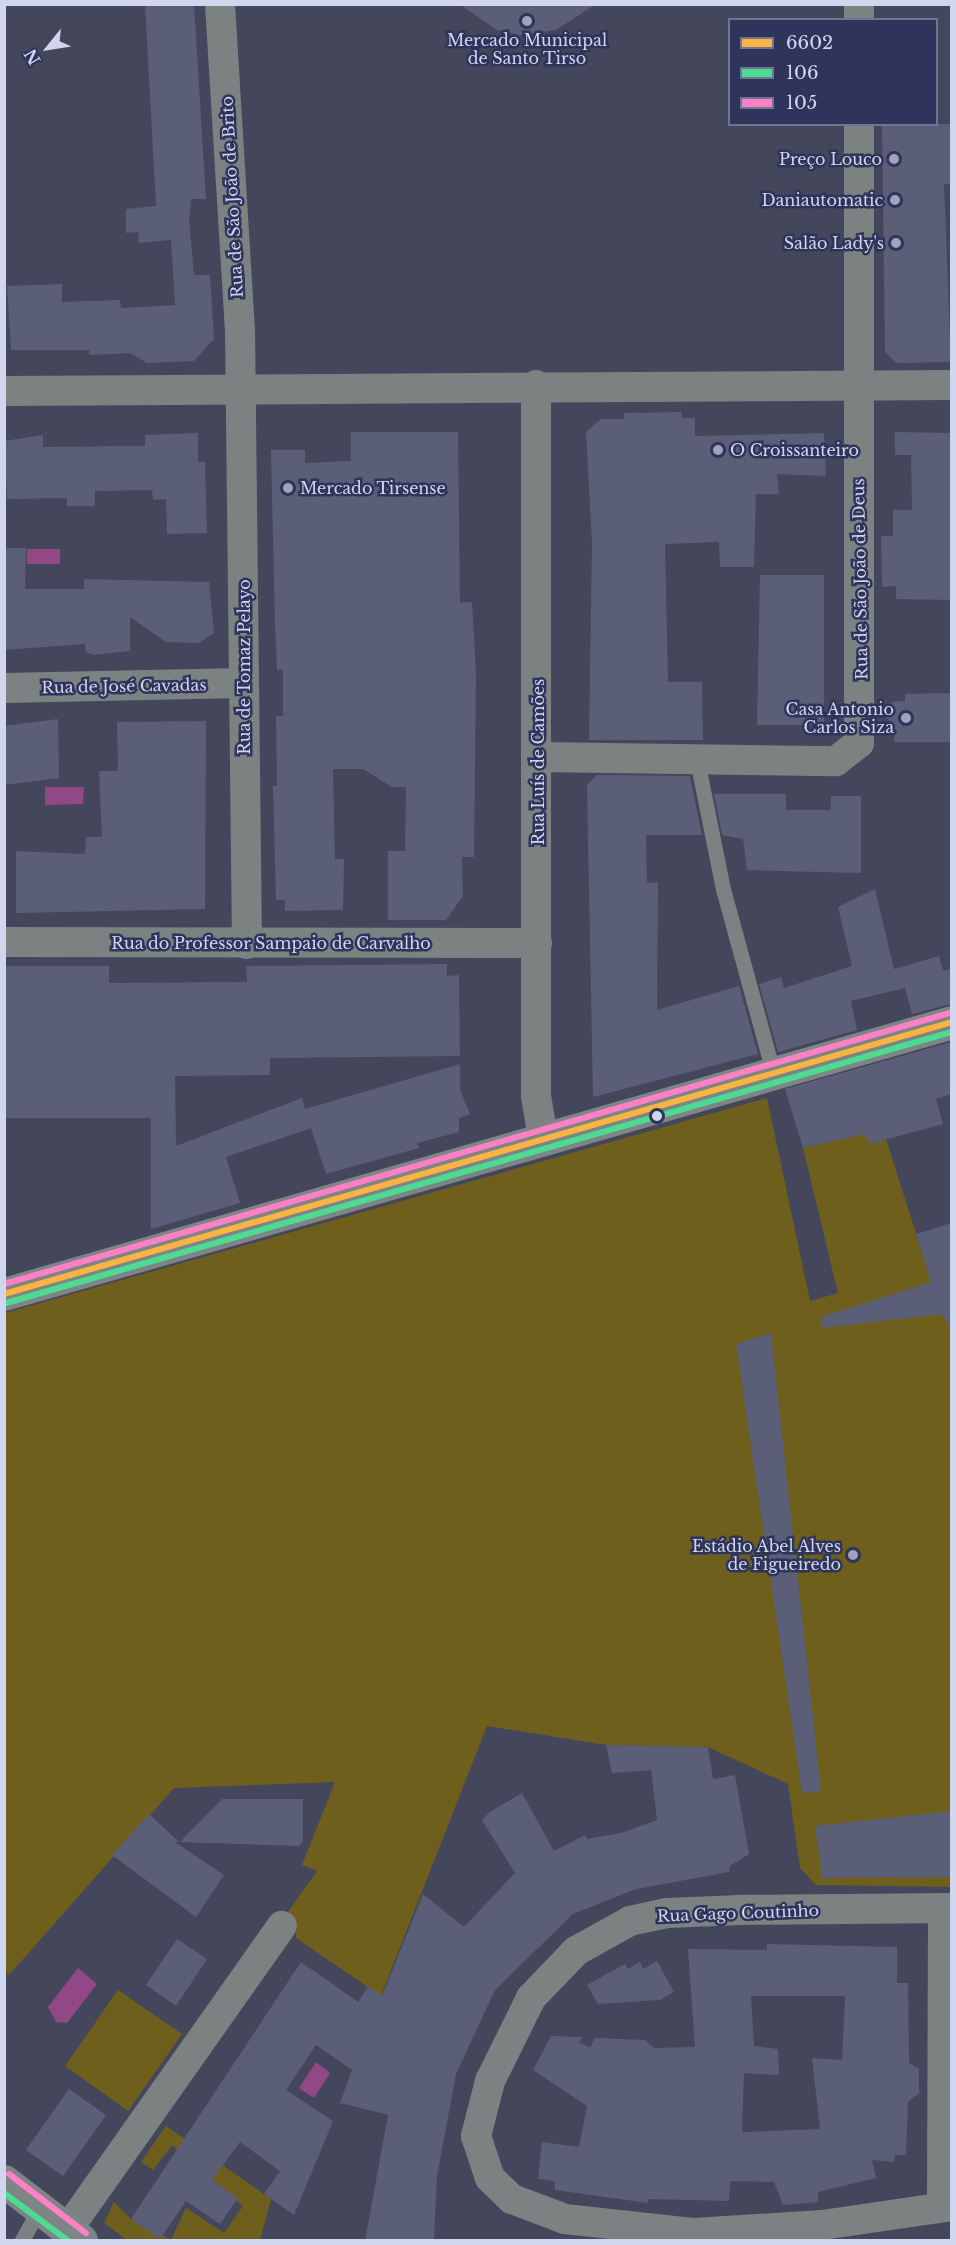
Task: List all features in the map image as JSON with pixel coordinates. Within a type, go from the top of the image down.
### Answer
[{"type":"street","name":"Rua de São João de Brito","points":[[220,4],[242,390]]},
{"type":"street","name":"Rua de São João de Deus","points":[[538,758],[836,760],[859,744],[859,126]]},
{"type":"street","points":[[4,392],[536,385],[951,386]]},
{"type":"street","name":"Rua Luís de Camões","points":[[536,385],[538,758],[536,1096],[543,1138]]},
{"type":"street","name":"Rua de Tomaz Pelayo","points":[[242,390],[247,944]]},
{"type":"street","name":"Rua de José Cavadas","points":[[4,688],[243,683]]},
{"type":"street","name":"Rua do Professor Sampaio de Carvalho","points":[[4,942],[537,943]]},
{"type":"street","points":[[4,1294],[951,1022]]},
{"type":"street","points":[[947,1908],[947,2205]]},
{"type":"street","name":"Rua Gago Coutinho","points":[[947,1908],[667,1913],[630,1921],[598,1936],[556,1968],[511,2032],[476,2136],[490,2178],[512,2199],[546,2214],[694,2233],[822,2225],[947,2205]]},
{"type":"street","points":[[4,2181],[74,2235],[282,1926]]},
{"type":"lane","points":[[697,760],[723,889],[773,1072]]},
{"type":"lane","points":[[22,2241],[40,2208]]},
{"type":"shaded area","points":[[27,549],[60,549],[60,564],[27,564]]},
{"type":"shaded area","points":[[45,787],[84,787],[83,804],[45,805]]},
{"type":"shaded area","points":[[767,1098],[810,1301],[838,1293],[803,1148],[835,1140],[857,1108],[869,1144],[886,1139],[927,1268],[951,1261],[951,1887],[816,1885],[800,1868],[788,1784],[708,1747],[606,1745],[487,1726],[381,1996],[296,1938],[296,1924],[287,1913],[317,1871],[302,1865],[335,1782],[174,1788],[9,1975],[5,1971],[5,1313]]},
{"type":"shaded area","points":[[78,1968],[97,1984],[67,2023],[56,2022],[48,2007]]},
{"type":"shaded area","points":[[118,1990],[182,2034],[128,2111],[65,2066]]},
{"type":"shaded area","points":[[316,2062],[330,2073],[314,2098],[299,2088]]},
{"type":"shaded area","points":[[166,2126],[271,2199],[260,2240],[171,2240],[186,2208],[224,2233],[243,2206],[204,2174],[207,2170],[172,2145],[153,2170],[141,2162]]},
{"type":"shaded area","points":[[114,2202],[131,2219],[171,2240],[127,2240],[104,2223]]},
{"type":"building","points":[[145,4],[194,4],[206,199],[191,199],[189,220],[194,275],[210,275],[214,339],[194,361],[147,363],[130,353],[89,355],[89,350],[11,350],[7,286],[62,284],[62,302],[120,300],[121,308],[175,305],[171,240],[139,243],[138,232],[126,233],[126,209],[156,206]]},
{"type":"building","name":"Mercado Municipal de Santo Tirso","points":[[459,4],[596,4],[556,30],[520,35],[497,30]]},
{"type":"building","points":[[951,124],[951,184],[944,184],[951,362],[896,363],[885,352],[882,126]]},
{"type":"building","points":[[682,412],[682,418],[695,418],[695,436],[824,433],[826,476],[777,474],[779,494],[756,494],[754,567],[720,567],[719,542],[665,544],[668,682],[702,682],[703,740],[589,740],[592,543],[586,432],[601,419],[624,419],[624,413]]},
{"type":"building","points":[[351,432],[458,432],[460,603],[472,602],[476,671],[474,857],[462,857],[463,896],[446,920],[388,920],[388,851],[405,851],[406,787],[392,787],[363,769],[333,769],[335,859],[344,859],[343,910],[285,911],[285,900],[276,900],[273,786],[277,786],[276,716],[283,716],[283,670],[277,670],[271,450],[305,450],[305,463],[351,461]]},
{"type":"building","points":[[895,432],[951,433],[951,600],[896,599],[896,586],[882,587],[881,536],[893,536],[893,510],[912,510],[911,455],[895,455]]},
{"type":"building","points":[[198,433],[198,462],[205,462],[207,533],[167,534],[166,499],[153,500],[152,490],[95,491],[95,506],[67,506],[67,498],[7,499],[4,441],[43,435],[43,447],[145,446],[145,435]]},
{"type":"building","points":[[4,548],[26,548],[25,589],[84,589],[84,579],[209,582],[214,633],[199,643],[166,642],[130,617],[130,651],[93,655],[86,652],[85,644],[4,650]]},
{"type":"building","points":[[760,575],[824,575],[824,725],[757,725]]},
{"type":"building","name":"Casa Antonio Carlos Siza","points":[[951,693],[951,742],[894,742],[894,724],[885,717],[892,702],[905,701],[905,694]]},
{"type":"building","points":[[58,719],[59,778],[4,785],[4,726]]},
{"type":"building","points":[[206,721],[205,909],[16,913],[16,851],[85,854],[86,837],[102,837],[99,771],[118,771],[117,722]]},
{"type":"building","points":[[597,775],[690,776],[702,835],[646,835],[647,883],[658,882],[657,1010],[739,986],[758,1054],[593,1097],[587,785]]},
{"type":"building","points":[[714,794],[786,794],[786,810],[831,810],[831,796],[861,796],[861,873],[747,870],[743,839],[722,835]]},
{"type":"building","points":[[875,889],[894,969],[939,956],[943,971],[951,969],[951,1004],[912,1014],[905,988],[851,1001],[857,1030],[778,1052],[759,984],[781,977],[784,988],[852,966],[838,907]]},
{"type":"building","points":[[447,964],[447,976],[459,975],[460,1056],[270,1058],[270,1075],[175,1076],[176,1146],[302,1098],[305,1109],[460,1064],[460,1090],[470,1114],[459,1118],[459,1132],[417,1143],[419,1148],[326,1174],[311,1128],[226,1157],[240,1203],[151,1229],[151,1118],[4,1118],[4,966],[109,966],[109,983],[247,982],[246,966]]},
{"type":"building","points":[[951,1042],[951,1094],[936,1099],[943,1124],[869,1144],[865,1134],[803,1148],[785,1089]]},
{"type":"building","points":[[951,1223],[951,1329],[942,1314],[823,1328],[821,1317],[931,1282],[916,1234]]},
{"type":"building","points":[[771,1333],[821,1791],[802,1793],[736,1344]]},
{"type":"building","points":[[606,1745],[708,1747],[713,1779],[735,1775],[749,1854],[730,1866],[729,1872],[636,1889],[573,1914],[495,1990],[456,2074],[437,2176],[434,2241],[365,2241],[388,2115],[340,2103],[352,2070],[316,2045],[286,2090],[333,2121],[294,2215],[264,2194],[280,2171],[240,2142],[212,2180],[238,2198],[220,2224],[186,2201],[160,2239],[131,2219],[301,1962],[358,2002],[368,1987],[382,1996],[423,1894],[464,1927],[515,1873],[482,1820],[490,1812],[522,1793],[554,1851],[585,1835],[587,1839],[621,1833],[657,1820],[651,1770],[612,1773]]},
{"type":"building","points":[[222,1799],[303,1799],[303,1841],[299,1846],[180,1842]]},
{"type":"building","points":[[951,1811],[951,1877],[822,1878],[815,1826]]},
{"type":"building","points":[[149,1814],[179,1842],[175,1842],[224,1875],[196,1917],[112,1855]]},
{"type":"building","points":[[177,1939],[207,1959],[176,2006],[146,1985]]},
{"type":"building","points":[[767,1944],[897,1947],[897,1983],[908,1983],[909,2063],[919,2069],[919,2093],[908,2102],[906,2155],[895,2155],[894,2162],[872,2160],[876,2178],[818,2192],[818,2202],[783,2205],[774,2182],[730,2181],[729,2201],[649,2199],[648,2203],[555,2190],[555,2181],[538,2179],[542,2142],[579,2147],[587,2106],[533,2070],[551,2036],[583,2037],[579,2042],[590,2048],[595,2038],[645,2040],[654,2048],[695,2047],[688,1949],[767,1950]],"holes":[[[751,1996],[845,1996],[842,2060],[812,2058],[820,2129],[742,2132],[744,2073],[779,2075],[778,2049],[754,2046]]]},
{"type":"building","points":[[657,1961],[674,1992],[660,2000],[598,2004],[587,1985],[625,1964],[628,1969],[640,1962],[643,1969]]},
{"type":"building","points":[[69,2089],[106,2115],[63,2176],[26,2150]]},
{"type":"transit line","name":"105","points":[[4,1284],[950,1013]]},
{"type":"transit line","name":"6602","points":[[4,1294],[952,1022]]},
{"type":"transit line","name":"106","points":[[6,1303],[952,1032]]},
{"type":"transit line","name":"105","points":[[9,2174],[86,2233]]},
{"type":"transit line","name":"106","points":[[4,2193],[67,2240]]},
{"type":"place","name":"Mercado Municipal de Santo Tirso","points":[[527,21]]},
{"type":"place","name":"Preço Louco","points":[[894,159]]},
{"type":"place","name":"Daniautomatic","points":[[895,200]]},
{"type":"place","name":"Salão Lady's","points":[[896,243]]},
{"type":"place","name":"O Croissanteiro","points":[[718,450]]},
{"type":"place","name":"Mercado Tirsense","points":[[288,488]]},
{"type":"place","name":"Casa Antonio Carlos Siza","points":[[906,718]]},
{"type":"place","name":"Estádio Abel Alves de Figueiredo","points":[[853,1555]]}]
